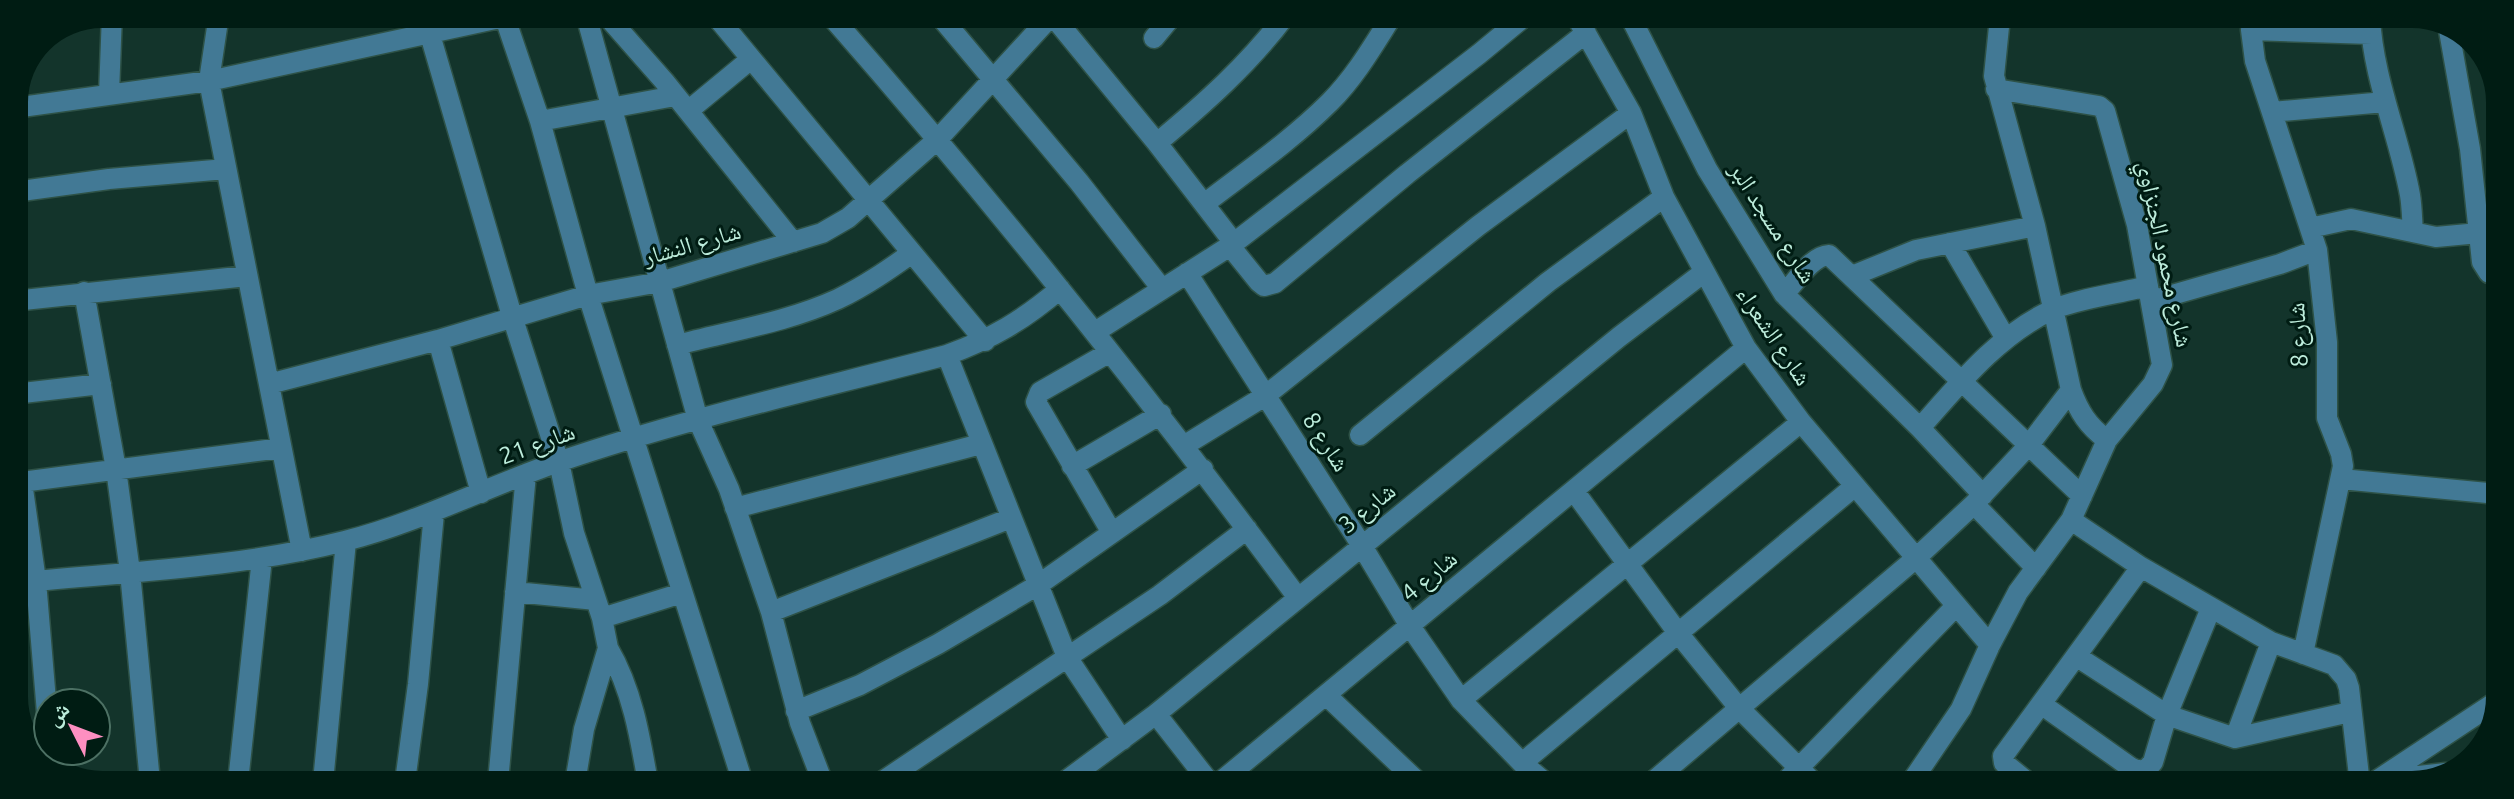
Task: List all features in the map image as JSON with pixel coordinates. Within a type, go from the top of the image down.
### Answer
[{"type":"street","points":[[109,94],[111,28]]},
{"type":"street","points":[[217,28],[209,81],[302,551]]},
{"type":"street","points":[[28,106],[209,81],[412,28]]},
{"type":"street","points":[[428,28],[512,316],[559,462],[574,533],[599,609],[608,648],[629,695],[646,771]]},
{"type":"street","points":[[511,28],[588,295],[739,771]]},
{"type":"street","points":[[590,28],[698,420],[735,508],[771,612],[796,711],[818,771]]},
{"type":"street","points":[[617,28],[793,242]]},
{"type":"street","points":[[726,28],[985,341]]},
{"type":"street","points":[[841,28],[938,139],[1161,414],[1298,598]]},
{"type":"street","points":[[950,28],[1079,182],[1162,289]]},
{"type":"street","name":"شارع النشار","points":[[269,384],[438,340],[588,295],[660,282],[793,242],[835,225],[869,201],[938,139],[1040,28]]},
{"type":"street","points":[[1063,28],[1157,143],[1264,286],[1275,283],[1577,28]]},
{"type":"street","points":[[1154,38],[1162,28]]},
{"type":"street","points":[[1157,143],[1217,92],[1276,28]]},
{"type":"street","points":[[1204,204],[1331,101],[1360,67],[1384,28]]},
{"type":"street","points":[[1095,332],[1232,245],[1510,28]]},
{"type":"street","name":"شارع الشعراء","points":[[1583,28],[1631,113],[1664,197],[1746,348],[1801,422],[1990,645]]},
{"type":"street","name":"شارع مسجد البر","points":[[1636,28],[1707,169],[1784,294],[1920,428],[2036,568]]},
{"type":"street","points":[[1999,28],[1994,63],[1996,89],[2035,226],[2071,390],[2078,410],[2090,427],[2107,440]]},
{"type":"street","name":"شارع 8","points":[[2251,28],[2255,61],[2317,250],[2327,342],[2327,418],[2341,454],[2341,479],[2303,654]]},
{"type":"street","points":[[2371,28],[2385,102],[2410,195],[2413,232]]},
{"type":"street","points":[[2450,39],[2470,149],[2486,269]]},
{"type":"street","points":[[540,121],[612,106],[681,103],[751,59]]},
{"type":"street","name":"شارع محمود الجنزاوي","points":[[1919,771],[1961,709],[2018,592],[2071,520],[2107,440],[2159,375],[2162,365],[2137,225],[2105,111],[2099,106],[1996,89]]},
{"type":"street","points":[[2272,112],[2385,102]]},
{"type":"street","points":[[1185,445],[1265,396],[1478,226],[1631,113]]},
{"type":"street","points":[[28,190],[109,179],[226,169]]},
{"type":"street","points":[[1360,435],[1548,282],[1664,197]]},
{"type":"street","points":[[2310,228],[2351,219],[2447,238],[2479,233]]},
{"type":"street","points":[[1852,276],[1884,261],[1950,243],[2035,226]]},
{"type":"street","points":[[1950,243],[2006,339]]},
{"type":"street","points":[[1920,428],[1961,381],[2006,339],[2053,309],[2150,294],[2280,264],[2317,250]]},
{"type":"street","points":[[677,345],[793,315],[836,300],[877,279],[912,253]]},
{"type":"street","points":[[1784,294],[1821,255],[1829,255],[2082,496]]},
{"type":"street","name":"شارع 8","points":[[1187,273],[1410,626],[1461,700],[1532,771]]},
{"type":"street","name":"شارع 3","points":[[1079,771],[1156,714],[1646,315],[1703,273]]},
{"type":"street","points":[[28,299],[247,276]]},
{"type":"street","name":"شارع 21","points":[[28,582],[262,558],[346,541],[434,513],[526,474],[633,438],[947,355],[985,341],[1026,317],[1060,289]]},
{"type":"street","points":[[84,292],[116,469],[130,572],[149,771]]},
{"type":"street","points":[[438,340],[481,493]]},
{"type":"street","name":"شارع 4","points":[[1234,771],[1746,348]]},
{"type":"street","points":[[1110,352],[1036,396],[1038,407],[1112,533]]},
{"type":"street","points":[[947,355],[1067,657],[1122,740]]},
{"type":"street","points":[[28,392],[101,384]]},
{"type":"street","points":[[1665,771],[1915,559],[1979,500],[2029,445],[2071,390]]},
{"type":"street","points":[[1072,466],[1161,414]]},
{"type":"street","points":[[1461,700],[1801,422]]},
{"type":"street","points":[[735,508],[981,444]]},
{"type":"street","points":[[28,481],[281,448]]},
{"type":"street","points":[[796,711],[860,685],[938,644],[1038,585],[1203,469]]},
{"type":"street","points":[[499,771],[526,474]]},
{"type":"street","points":[[2341,479],[2486,493]]},
{"type":"street","points":[[1522,763],[1855,486]]},
{"type":"street","points":[[1574,491],[1678,633],[1739,708],[1802,771]]},
{"type":"street","points":[[406,771],[434,513]]},
{"type":"street","points":[[771,612],[1011,518]]},
{"type":"street","points":[[2071,520],[2141,567],[2271,642],[2341,671],[2349,688],[2350,712],[2366,771]]},
{"type":"street","points":[[898,771],[1160,595],[1247,529]]},
{"type":"street","points":[[28,537],[36,581],[45,687]]},
{"type":"street","points":[[324,771],[346,541]]},
{"type":"street","points":[[239,771],[262,558]]},
{"type":"street","points":[[2014,771],[2004,763],[2003,756],[2141,567]]},
{"type":"street","points":[[515,592],[599,609],[682,593]]},
{"type":"street","points":[[1796,771],[1956,606]]},
{"type":"street","points":[[2041,704],[2138,771],[2147,769],[2153,762],[2167,715],[2211,608]]},
{"type":"street","points":[[2235,738],[2271,642]]},
{"type":"street","points":[[577,771],[584,729],[608,648]]},
{"type":"street","points":[[2076,656],[2167,715],[2235,738],[2350,712]]},
{"type":"street","points":[[1326,695],[1406,771]]},
{"type":"street","points":[[2389,771],[2484,709]]},
{"type":"street","name":"شارع 4","points":[[1156,714],[1201,771]]}]
